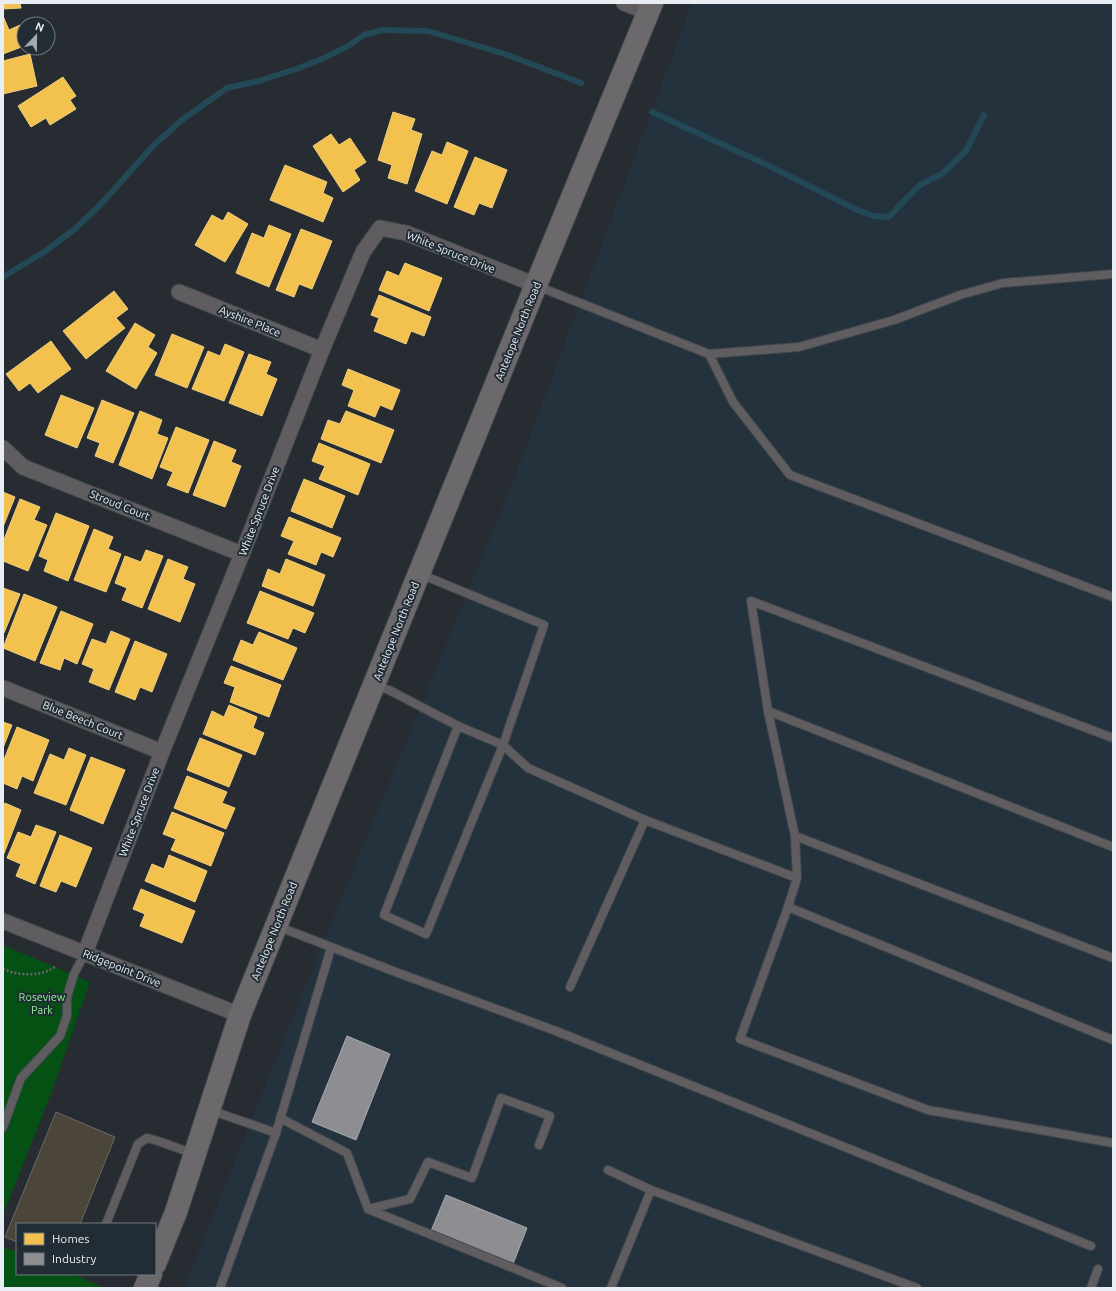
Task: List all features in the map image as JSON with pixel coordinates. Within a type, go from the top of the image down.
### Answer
[{"type":"main road","name":"Antelope North Road","points":[[156,1262],[176,1212],[240,1015],[650,8]]},
{"type":"main road","points":[[145,1288],[151,1275]]},
{"type":"street","points":[[624,3],[650,8]]},
{"type":"street","name":"White Spruce Drive","points":[[85,953],[162,752],[322,350],[363,252],[380,228],[406,233],[536,285]]},
{"type":"street","name":"Ayshire Place","points":[[179,292],[322,350]]},
{"type":"street","name":"Stroud Court","points":[[3,448],[23,467],[242,554]]},
{"type":"street","name":"Blue Beech Court","points":[[3,688],[162,752]]},
{"type":"street","name":"Ridgepoint Drive","points":[[3,921],[240,1015]]},
{"type":"lane","points":[[536,285],[709,354],[799,347],[894,320],[960,295],[1003,283],[1113,274]]},
{"type":"lane","points":[[709,354],[734,402],[790,475],[1113,598]]},
{"type":"lane","points":[[419,573],[544,625],[503,745],[426,934],[384,915],[458,726]]},
{"type":"lane","points":[[1113,738],[751,601],[768,711],[795,836],[797,878],[740,1039],[928,1110],[1113,1143]]},
{"type":"lane","points":[[374,686],[389,690],[458,726],[503,745],[528,768],[644,820],[797,878]]},
{"type":"lane","points":[[768,711],[1113,847]]},
{"type":"lane","points":[[570,987],[644,820]]},
{"type":"lane","points":[[795,836],[1113,958]]},
{"type":"lane","points":[[788,907],[1113,1040]]},
{"type":"lane","points":[[276,926],[331,948],[556,1031],[1091,1246]]},
{"type":"lane","points":[[220,1288],[276,1133],[331,948]]},
{"type":"lane","points":[[3,1126],[21,1078],[60,1036],[67,1016],[67,997],[74,974],[85,953]]},
{"type":"lane","points":[[368,1209],[410,1199],[428,1162],[472,1178],[501,1098],[550,1116],[539,1145]]},
{"type":"lane","points":[[209,1110],[276,1133]]},
{"type":"lane","points":[[280,1118],[347,1153],[368,1209],[562,1288]]},
{"type":"lane","points":[[106,1223],[138,1144],[147,1138],[195,1154]]},
{"type":"lane","points":[[608,1170],[651,1190],[917,1288]]},
{"type":"lane","points":[[610,1288],[651,1190]]},
{"type":"lane","points":[[1091,1288],[1098,1269]]},
{"type":"path","points":[[3,969],[10,972],[24,974],[48,972],[55,967]]},
{"type":"shaded area","points":[[692,3],[1113,3],[1113,1288],[184,1288],[293,1016],[512,484]]},
{"type":"green space","name":"Roseview Park","points":[[3,945],[90,982],[52,1091],[3,1215]]},
{"type":"green space","points":[[3,1247],[16,1252],[16,1275],[74,1275],[100,1286],[99,1288],[3,1288]]},
{"type":"building: Homes","points":[[3,3],[20,3],[21,8],[3,9]]},
{"type":"building: Homes","points":[[3,16],[9,30],[16,27],[16,49],[3,54]]},
{"type":"building: Homes","points":[[22,56],[30,56],[37,86],[3,94],[3,61]]},
{"type":"building: Homes","points":[[63,77],[76,96],[70,100],[76,109],[50,125],[46,118],[31,127],[18,106]]},
{"type":"building: Homes","points":[[393,112],[415,119],[411,130],[422,134],[407,184],[388,178],[392,165],[378,160]]},
{"type":"building: Homes","points":[[331,134],[339,145],[350,138],[366,162],[354,170],[360,180],[343,192],[313,146]]},
{"type":"building: Homes","points":[[447,142],[468,151],[447,204],[415,191],[432,151],[442,155]]},
{"type":"building: Homes","points":[[475,157],[507,170],[492,208],[479,203],[474,215],[454,207]]},
{"type":"building: Homes","points":[[285,165],[327,182],[323,193],[333,198],[323,222],[270,200]]},
{"type":"building: Homes","points":[[228,212],[248,224],[225,262],[195,245],[212,215],[223,221]]},
{"type":"building: Homes","points":[[269,225],[291,234],[269,287],[236,273],[252,233],[264,238]]},
{"type":"building: Homes","points":[[301,229],[332,241],[312,289],[299,284],[294,297],[276,290]]},
{"type":"building: Homes","points":[[405,263],[442,278],[429,311],[379,290],[387,271],[399,276]]},
{"type":"building: Homes","points":[[114,291],[128,309],[116,318],[125,328],[86,359],[63,331]]},
{"type":"building: Homes","points":[[379,295],[431,317],[424,336],[411,331],[406,344],[374,331],[379,318],[371,315]]},
{"type":"building: Homes","points":[[135,323],[155,335],[148,347],[157,353],[136,389],[106,371]]},
{"type":"building: Homes","points":[[172,334],[204,347],[187,388],[155,375]]},
{"type":"building: Homes","points":[[51,341],[71,369],[38,393],[30,383],[19,391],[6,374]]},
{"type":"building: Homes","points":[[225,344],[244,352],[224,401],[192,389],[208,351],[220,356]]},
{"type":"building: Homes","points":[[249,354],[271,362],[266,374],[277,379],[262,416],[229,403]]},
{"type":"building: Homes","points":[[348,369],[400,390],[392,410],[380,405],[375,417],[348,406],[354,390],[342,385]]},
{"type":"building: Homes","points":[[61,395],[94,408],[77,448],[45,435]]},
{"type":"building: Homes","points":[[102,400],[134,413],[113,463],[95,456],[100,443],[87,438]]},
{"type":"building: Homes","points":[[140,411],[162,420],[157,434],[168,438],[152,479],[119,465]]},
{"type":"building: Homes","points":[[346,411],[394,430],[381,463],[321,439],[328,420],[340,424]]},
{"type":"building: Homes","points":[[176,427],[209,440],[188,493],[167,485],[173,472],[160,467]]},
{"type":"building: Homes","points":[[214,441],[236,450],[231,462],[241,466],[225,507],[193,495]]},
{"type":"building: Homes","points":[[319,443],[370,464],[358,495],[319,479],[325,466],[312,461]]},
{"type":"building: Homes","points":[[304,479],[345,496],[332,528],[291,511]]},
{"type":"building: Homes","points":[[3,492],[15,497],[3,527]]},
{"type":"building: Homes","points":[[20,499],[40,507],[34,520],[47,525],[28,571],[3,561],[3,542]]},
{"type":"building: Homes","points":[[56,513],[89,526],[68,581],[44,571],[48,560],[39,556]]},
{"type":"building: Homes","points":[[289,517],[341,538],[333,557],[321,552],[316,565],[288,554],[294,541],[281,536]]},
{"type":"building: Homes","points":[[94,529],[113,537],[108,549],[121,554],[106,592],[74,580]]},
{"type":"building: Homes","points":[[146,550],[163,556],[142,608],[122,600],[127,588],[115,583],[125,556],[141,562]]},
{"type":"building: Homes","points":[[168,559],[188,567],[183,579],[195,584],[180,622],[148,609]]},
{"type":"building: Homes","points":[[286,559],[325,575],[313,606],[262,586],[268,569],[280,574]]},
{"type":"building: Homes","points":[[3,588],[20,594],[4,633],[3,633]]},
{"type":"building: Homes","points":[[260,591],[314,613],[305,633],[293,628],[288,639],[247,623]]},
{"type":"building: Homes","points":[[24,594],[57,607],[35,661],[3,648]]},
{"type":"building: Homes","points":[[61,611],[93,624],[77,664],[64,658],[60,670],[40,663]]},
{"type":"building: Homes","points":[[111,631],[130,639],[109,690],[89,682],[94,669],[82,664],[92,639],[106,644]]},
{"type":"building: Homes","points":[[259,632],[297,648],[283,680],[233,660],[241,640],[253,645]]},
{"type":"building: Homes","points":[[135,641],[167,654],[152,692],[140,687],[135,700],[115,692]]},
{"type":"building: Homes","points":[[231,666],[281,685],[269,717],[230,702],[235,687],[224,683]]},
{"type":"building: Homes","points":[[229,705],[257,717],[253,728],[264,733],[255,755],[203,734],[212,711],[224,717]]},
{"type":"building: Homes","points":[[3,722],[12,725],[3,748]]},
{"type":"building: Homes","points":[[17,727],[49,740],[33,781],[22,776],[17,789],[3,783],[3,762]]},
{"type":"building: Homes","points":[[200,738],[242,755],[229,787],[187,770]]},
{"type":"building: Homes","points":[[69,748],[86,755],[66,805],[34,793],[50,754],[64,760]]},
{"type":"building: Homes","points":[[91,757],[125,770],[103,824],[70,810]]},
{"type":"building: Homes","points":[[187,776],[227,792],[222,803],[235,808],[226,829],[174,808]]},
{"type":"building: Homes","points":[[5,803],[21,810],[3,856],[3,807]]},
{"type":"building: Homes","points":[[172,812],[224,833],[211,866],[171,850],[176,839],[163,834]]},
{"type":"building: Homes","points":[[36,825],[56,832],[35,884],[16,876],[21,864],[7,858],[18,832],[31,837]]},
{"type":"building: Homes","points":[[60,835],[92,848],[76,887],[61,881],[56,892],[40,886]]},
{"type":"building: Homes","points":[[169,855],[207,871],[195,902],[145,881],[152,864],[164,869]]},
{"type":"building: Homes","points":[[141,889],[195,911],[182,943],[140,926],[145,914],[133,909]]},
{"type":"building: Industry","points":[[347,1036],[390,1054],[356,1140],[312,1122]]},
{"type":"building: Industry","points":[[446,1195],[527,1228],[513,1264],[431,1231]]},
{"type":"building: Other","points":[[56,1112],[115,1137],[80,1223],[16,1223],[16,1242],[5,1237]]},
{"type":"waterway","points":[[3,277],[44,252],[75,229],[101,204],[153,146],[183,119],[227,88],[259,81],[299,68],[348,46],[364,35],[383,30],[428,31],[505,54],[581,83]]},
{"type":"waterway","points":[[652,112],[765,164],[857,210],[874,216],[889,217],[920,185],[943,173],[966,151],[984,115]]}]
